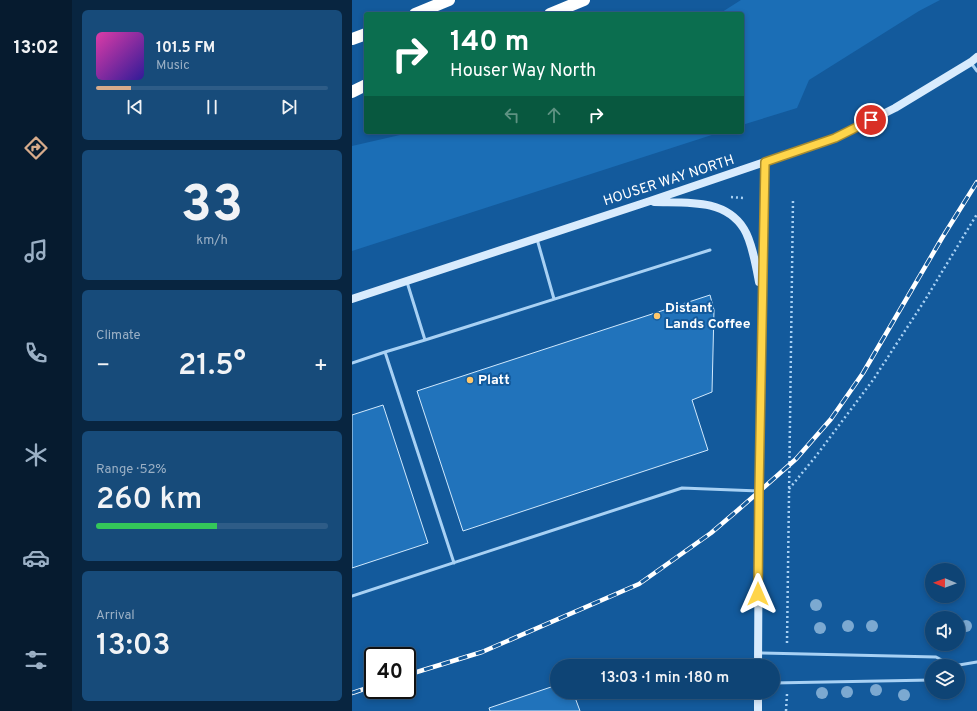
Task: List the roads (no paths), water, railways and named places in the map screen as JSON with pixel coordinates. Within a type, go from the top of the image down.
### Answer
[{"type":"highway","points":[[420,12],[449,0]]},
{"type":"highway","points":[[555,12],[584,0]]},
{"type":"highway","points":[[352,39],[364,35]]},
{"type":"highway","points":[[352,90],[364,86]]},
{"type":"street","name":"HOUSER WAY NORTH","points":[[352,299],[647,202],[835,138],[895,108],[974,60]]},
{"type":"street","points":[[758,659],[759,491],[765,162]]},
{"type":"street","points":[[647,202],[699,204],[717,207],[730,213],[744,229],[753,252],[762,295]]},
{"type":"street","points":[[758,699],[758,711]]},
{"type":"lane","name":"HOUSER WAY NORTH","points":[[974,60],[977,71]]},
{"type":"lane","points":[[536,238],[554,299]]},
{"type":"lane","points":[[352,363],[710,250]]},
{"type":"lane","points":[[407,281],[425,340]]},
{"type":"lane","points":[[385,352],[454,563]]},
{"type":"lane","points":[[352,596],[682,488],[759,491]]},
{"type":"lane","points":[[758,653],[936,657],[940,659]]},
{"type":"lane","points":[[965,664],[977,662]]},
{"type":"lane","points":[[780,683],[925,680]]},
{"type":"railway","points":[[416,672],[482,652],[639,584],[711,533],[738,510],[796,459],[831,419],[863,373],[942,238],[977,182]]},
{"type":"railway","points":[[352,693],[364,689]]},
{"type":"place","name":"Distant Lands Coffee","points":[[657,316]]},
{"type":"place","name":"Platt","points":[[470,380]]}]
